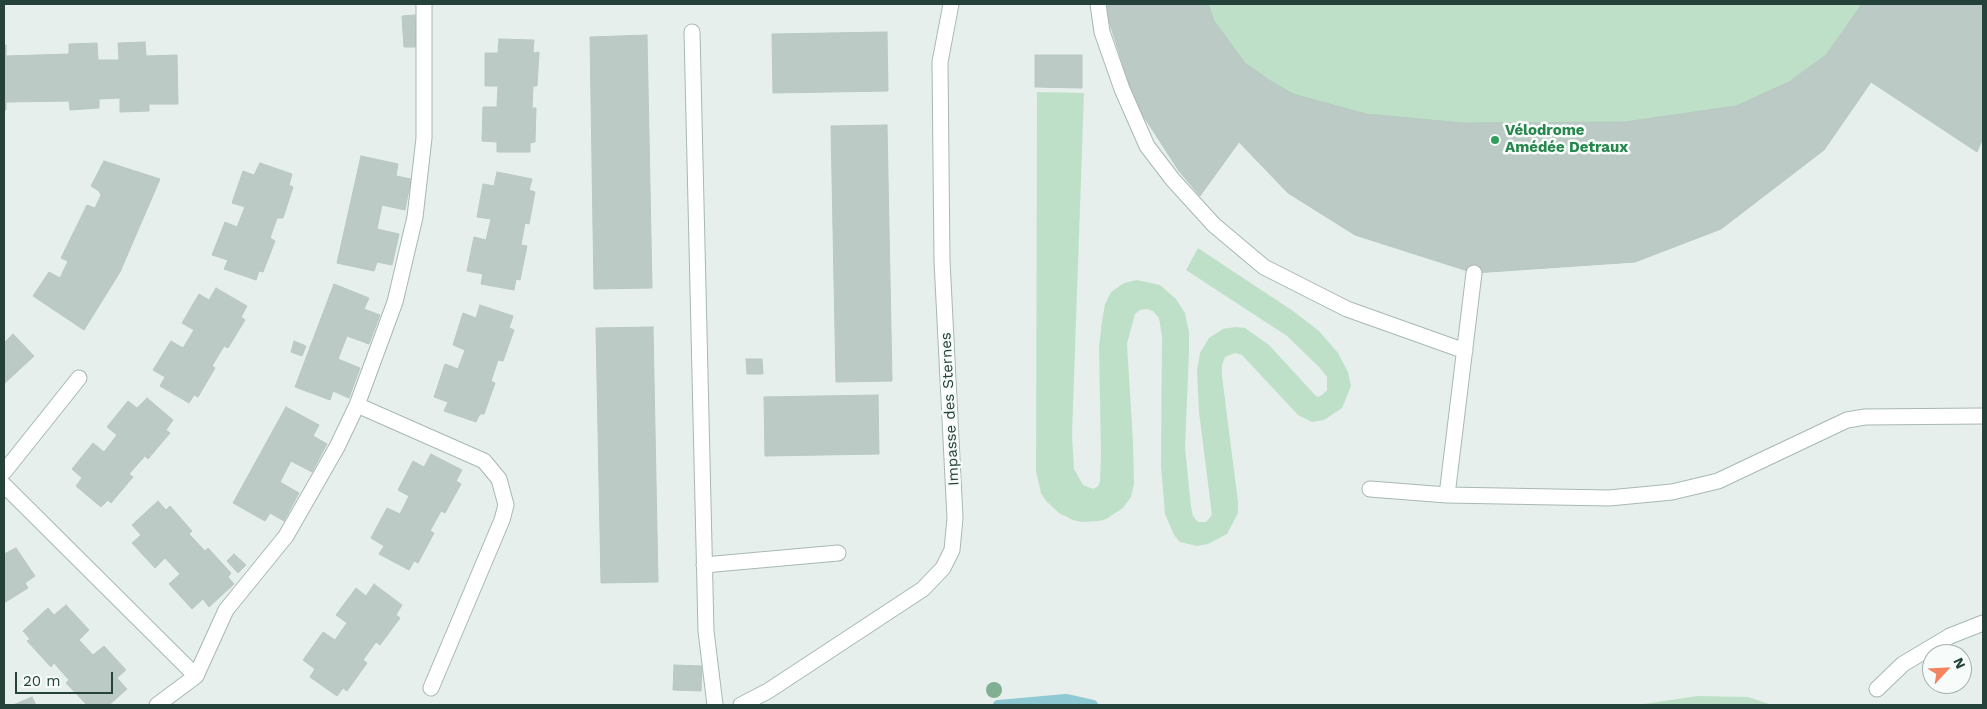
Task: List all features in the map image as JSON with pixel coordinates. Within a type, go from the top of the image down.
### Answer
[{"type":"street","points":[[157,705],[196,676],[226,610],[286,536],[337,447],[357,405],[395,302],[415,217],[424,138],[424,4]]},
{"type":"street","name":"Impasse des Sternes","points":[[741,705],[768,691],[923,589],[944,568],[952,550],[955,518],[942,261],[940,62],[951,4]]},
{"type":"street","points":[[1098,4],[1102,32],[1122,89],[1147,146],[1173,180],[1214,225],[1264,267],[1347,309],[1465,351]]},
{"type":"street","points":[[692,32],[706,631],[715,705]]},
{"type":"street","points":[[1447,495],[1474,273]]},
{"type":"street","points":[[4,472],[79,378]]},
{"type":"street","points":[[357,405],[484,461],[498,479],[506,505],[502,520],[430,688]]},
{"type":"street","points":[[1370,489],[1447,495],[1609,498],[1672,492],[1718,481],[1847,420],[1865,417],[1983,416]]},
{"type":"street","points":[[4,485],[196,676]]},
{"type":"street","points":[[704,565],[838,553]]},
{"type":"street","points":[[1877,688],[1903,664],[1950,636],[1983,623]]},
{"type":"green space","name":"Vélodrome Amédée Detraux","points":[[1107,4],[1983,4],[1983,138],[1977,152],[1871,82],[1824,150],[1721,229],[1635,262],[1474,273],[1355,235],[1288,193],[1239,142],[1200,196],[1179,171],[1135,103],[1109,21]]},
{"type":"green space","points":[[1037,92],[1084,93],[1072,435],[1074,469],[1083,485],[1093,489],[1100,482],[1099,347],[1102,321],[1105,304],[1111,292],[1124,283],[1137,280],[1160,285],[1176,299],[1185,313],[1189,332],[1189,351],[1185,448],[1191,507],[1193,516],[1198,522],[1206,522],[1212,515],[1199,412],[1197,371],[1200,353],[1209,338],[1223,329],[1245,328],[1269,345],[1315,395],[1318,397],[1327,390],[1327,377],[1287,336],[1186,270],[1198,248],[1293,311],[1319,331],[1338,353],[1348,372],[1351,386],[1342,408],[1324,420],[1312,422],[1298,415],[1242,355],[1235,353],[1225,357],[1222,365],[1222,376],[1238,513],[1227,534],[1208,544],[1197,546],[1180,542],[1174,535],[1165,514],[1161,466],[1162,337],[1159,318],[1153,311],[1147,309],[1140,310],[1135,314],[1127,344],[1133,442],[1134,484],[1131,497],[1123,508],[1106,519],[1081,522],[1059,513],[1046,501],[1041,493],[1036,471]]},
{"type":"green space","points":[[1698,696],[1748,697],[1772,705],[1637,705]]},
{"type":"building","name":"Vélodrome Amédée Detraux","points":[[1107,4],[1208,4],[1214,21],[1245,63],[1293,94],[1366,114],[1463,123],[1625,122],[1736,106],[1789,82],[1826,55],[1861,4],[1983,4],[1983,138],[1977,152],[1871,82],[1824,150],[1721,229],[1635,262],[1474,273],[1355,235],[1288,193],[1239,142],[1200,196],[1179,171],[1135,103],[1109,21]]},
{"type":"building","points":[[415,15],[417,47],[404,47],[402,16]]},
{"type":"building","points":[[887,32],[888,91],[773,93],[772,34]]},
{"type":"building","points":[[647,35],[652,288],[594,289],[590,37]]},
{"type":"building","points":[[499,39],[534,40],[533,53],[539,52],[537,86],[533,86],[532,108],[536,108],[535,142],[530,143],[530,152],[497,152],[497,142],[482,141],[483,107],[497,107],[498,86],[485,86],[485,53],[498,53]]},
{"type":"building","points":[[145,42],[146,56],[177,55],[178,104],[149,104],[149,111],[120,112],[120,98],[99,99],[99,108],[70,110],[69,101],[6,102],[6,110],[4,110],[4,45],[6,45],[6,56],[69,54],[69,44],[97,43],[98,60],[119,60],[118,43]]},
{"type":"building","points":[[1035,55],[1082,55],[1082,88],[1035,87]]},
{"type":"building","points":[[887,125],[892,381],[836,382],[831,126]]},
{"type":"building","points":[[361,156],[398,164],[396,176],[411,179],[405,210],[382,205],[377,229],[399,234],[392,265],[377,262],[374,271],[337,263]]},
{"type":"building","points":[[104,161],[160,179],[120,272],[84,330],[33,296],[49,272],[60,278],[68,261],[61,258],[87,205],[95,208],[101,195],[99,191],[91,186]]},
{"type":"building","points":[[260,163],[292,174],[289,185],[293,187],[283,218],[277,218],[270,238],[275,241],[263,272],[259,271],[256,280],[224,269],[228,260],[212,255],[225,222],[237,227],[245,207],[232,203],[243,171],[254,175]]},
{"type":"building","points":[[497,172],[532,179],[529,190],[535,192],[529,224],[525,223],[521,245],[527,246],[520,280],[516,279],[514,290],[481,284],[483,274],[467,271],[474,237],[486,240],[491,219],[477,217],[483,184],[494,186]]},
{"type":"building","points":[[334,284],[369,298],[364,309],[380,315],[369,344],[347,336],[338,359],[360,368],[349,398],[333,391],[330,400],[295,387]]},
{"type":"building","points":[[216,288],[247,306],[241,317],[245,320],[228,348],[224,346],[212,366],[215,368],[198,397],[194,395],[189,403],[160,386],[165,377],[153,370],[171,341],[183,348],[194,330],[182,323],[199,294],[209,300]]},
{"type":"building","points":[[480,305],[513,316],[509,328],[514,330],[503,361],[498,360],[491,381],[495,383],[484,414],[480,414],[476,422],[444,411],[448,402],[434,397],[445,364],[458,369],[465,350],[453,345],[463,313],[476,318]]},
{"type":"building","points":[[653,327],[658,582],[601,583],[596,328]]},
{"type":"building","points":[[13,334],[34,356],[4,384],[4,341]]},
{"type":"building","points":[[294,341],[306,346],[302,356],[291,352]]},
{"type":"building","points":[[746,359],[762,359],[763,374],[747,374]]},
{"type":"building","points":[[878,395],[879,454],[765,456],[764,397]]},
{"type":"building","points":[[147,398],[173,420],[166,430],[170,433],[148,459],[145,456],[129,474],[133,477],[111,503],[108,500],[101,507],[76,486],[82,478],[72,469],[93,443],[104,452],[117,435],[107,427],[128,401],[137,408]]},
{"type":"building","points":[[286,407],[319,425],[313,436],[327,444],[312,472],[291,461],[280,482],[299,493],[284,521],[270,513],[265,521],[233,503]]},
{"type":"building","points":[[431,454],[462,470],[456,481],[461,484],[445,513],[441,511],[430,531],[434,533],[418,563],[414,561],[409,570],[379,554],[384,546],[371,538],[387,508],[400,514],[409,496],[398,490],[413,461],[424,467]]},
{"type":"building","points":[[158,501],[166,510],[170,506],[192,531],[189,534],[205,551],[208,548],[231,573],[228,577],[234,584],[209,607],[203,599],[192,609],[169,584],[180,574],[165,558],[155,568],[132,543],[141,535],[132,525]]},
{"type":"building","points":[[16,548],[35,576],[25,583],[28,588],[4,603],[4,554]]},
{"type":"building","points":[[234,554],[246,565],[238,573],[227,561]]},
{"type":"building","points":[[374,584],[402,605],[396,615],[400,618],[380,645],[376,642],[363,660],[367,663],[347,691],[343,688],[337,696],[310,677],[315,669],[303,660],[323,632],[335,640],[347,623],[336,615],[356,588],[366,596]]},
{"type":"building","points":[[66,605],[89,630],[79,640],[93,655],[104,646],[126,670],[117,678],[127,689],[109,705],[87,705],[66,683],[69,680],[54,663],[51,667],[27,641],[30,639],[23,631],[48,608],[54,615]]},
{"type":"building","points":[[674,665],[702,666],[701,691],[673,690]]},
{"type":"building","points":[[32,697],[36,705],[13,705]]},
{"type":"waterway","points":[[998,705],[1066,699],[1093,705]]},
{"type":"place","name":"Vélodrome Amédée Detraux","points":[[1495,140]]}]
